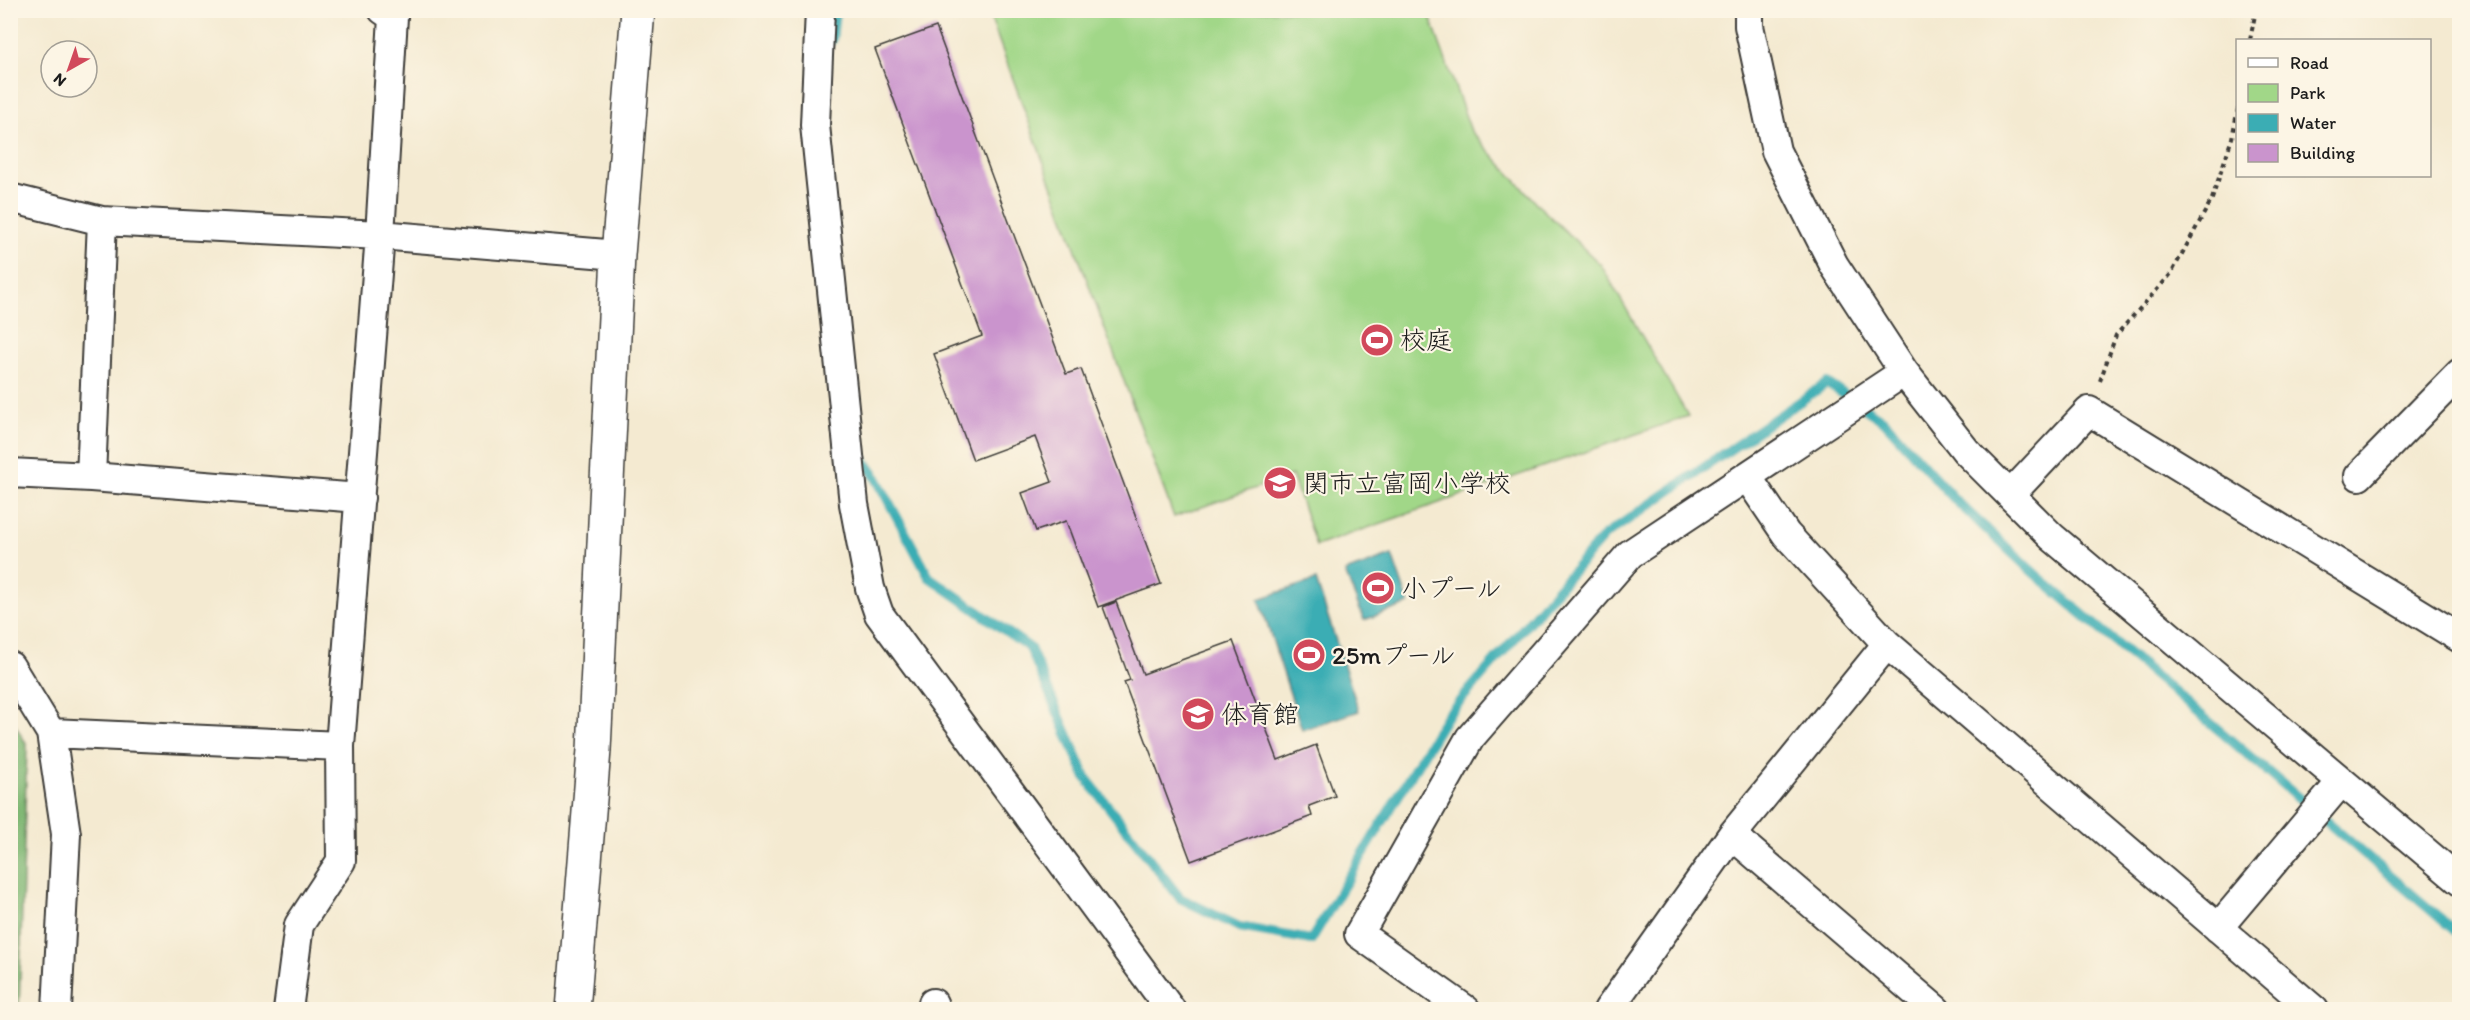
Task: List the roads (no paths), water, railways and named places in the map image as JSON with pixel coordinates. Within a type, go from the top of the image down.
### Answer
[{"type":"street","points":[[288,1010],[299,925],[341,861],[340,746],[380,235],[393,17],[383,10]]},
{"type":"street","points":[[573,1010],[594,750],[618,255],[638,10]]},
{"type":"street","points":[[820,10],[815,125],[854,504],[870,588],[879,614],[1172,1010]]},
{"type":"street","points":[[1749,10],[1749,26],[1776,151],[1834,265],[1904,372],[1966,451],[2052,537],[2341,782],[2454,867]]},
{"type":"street","points":[[10,198],[102,221],[380,235],[618,255]]},
{"type":"street","points":[[91,477],[102,221]]},
{"type":"street","points":[[1466,1010],[1359,934],[1470,738],[1630,554],[1748,478],[1904,372]]},
{"type":"street","points":[[2359,476],[2460,373]]},
{"type":"street","points":[[2010,495],[2089,411],[2460,638]]},
{"type":"street","points":[[10,473],[360,498]]},
{"type":"street","points":[[1748,478],[1786,534],[1887,644],[2314,1010]]},
{"type":"street","points":[[1608,1010],[1732,835],[1887,644]]},
{"type":"street","points":[[10,666],[51,733],[66,834],[57,1010]]},
{"type":"street","points":[[51,733],[340,746]]},
{"type":"street","points":[[2218,928],[2341,782]]},
{"type":"street","points":[[1732,835],[1936,1010]]},
{"type":"water","name":"小プール","points":[[1392,555],[1409,604],[1364,620],[1345,572]]},
{"type":"water","name":"25mプール","points":[[1316,580],[1359,711],[1302,730],[1259,599]]},
{"type":"waterway","points":[[832,40],[835,10]]},
{"type":"waterway","points":[[858,452],[875,476],[929,577],[1030,648],[1086,778],[1180,898],[1239,927],[1311,940],[1446,717],[1604,536],[1827,383],[1884,421],[1956,501],[2035,574],[2460,935]]},
{"type":"place","name":"校庭","points":[[1377,340]]},
{"type":"place","name":"関市立富岡小学校","points":[[1280,483]]},
{"type":"place","name":"小プール","points":[[1378,588]]},
{"type":"place","name":"25mプール","points":[[1309,655]]},
{"type":"place","name":"体育館","points":[[1198,714]]}]
